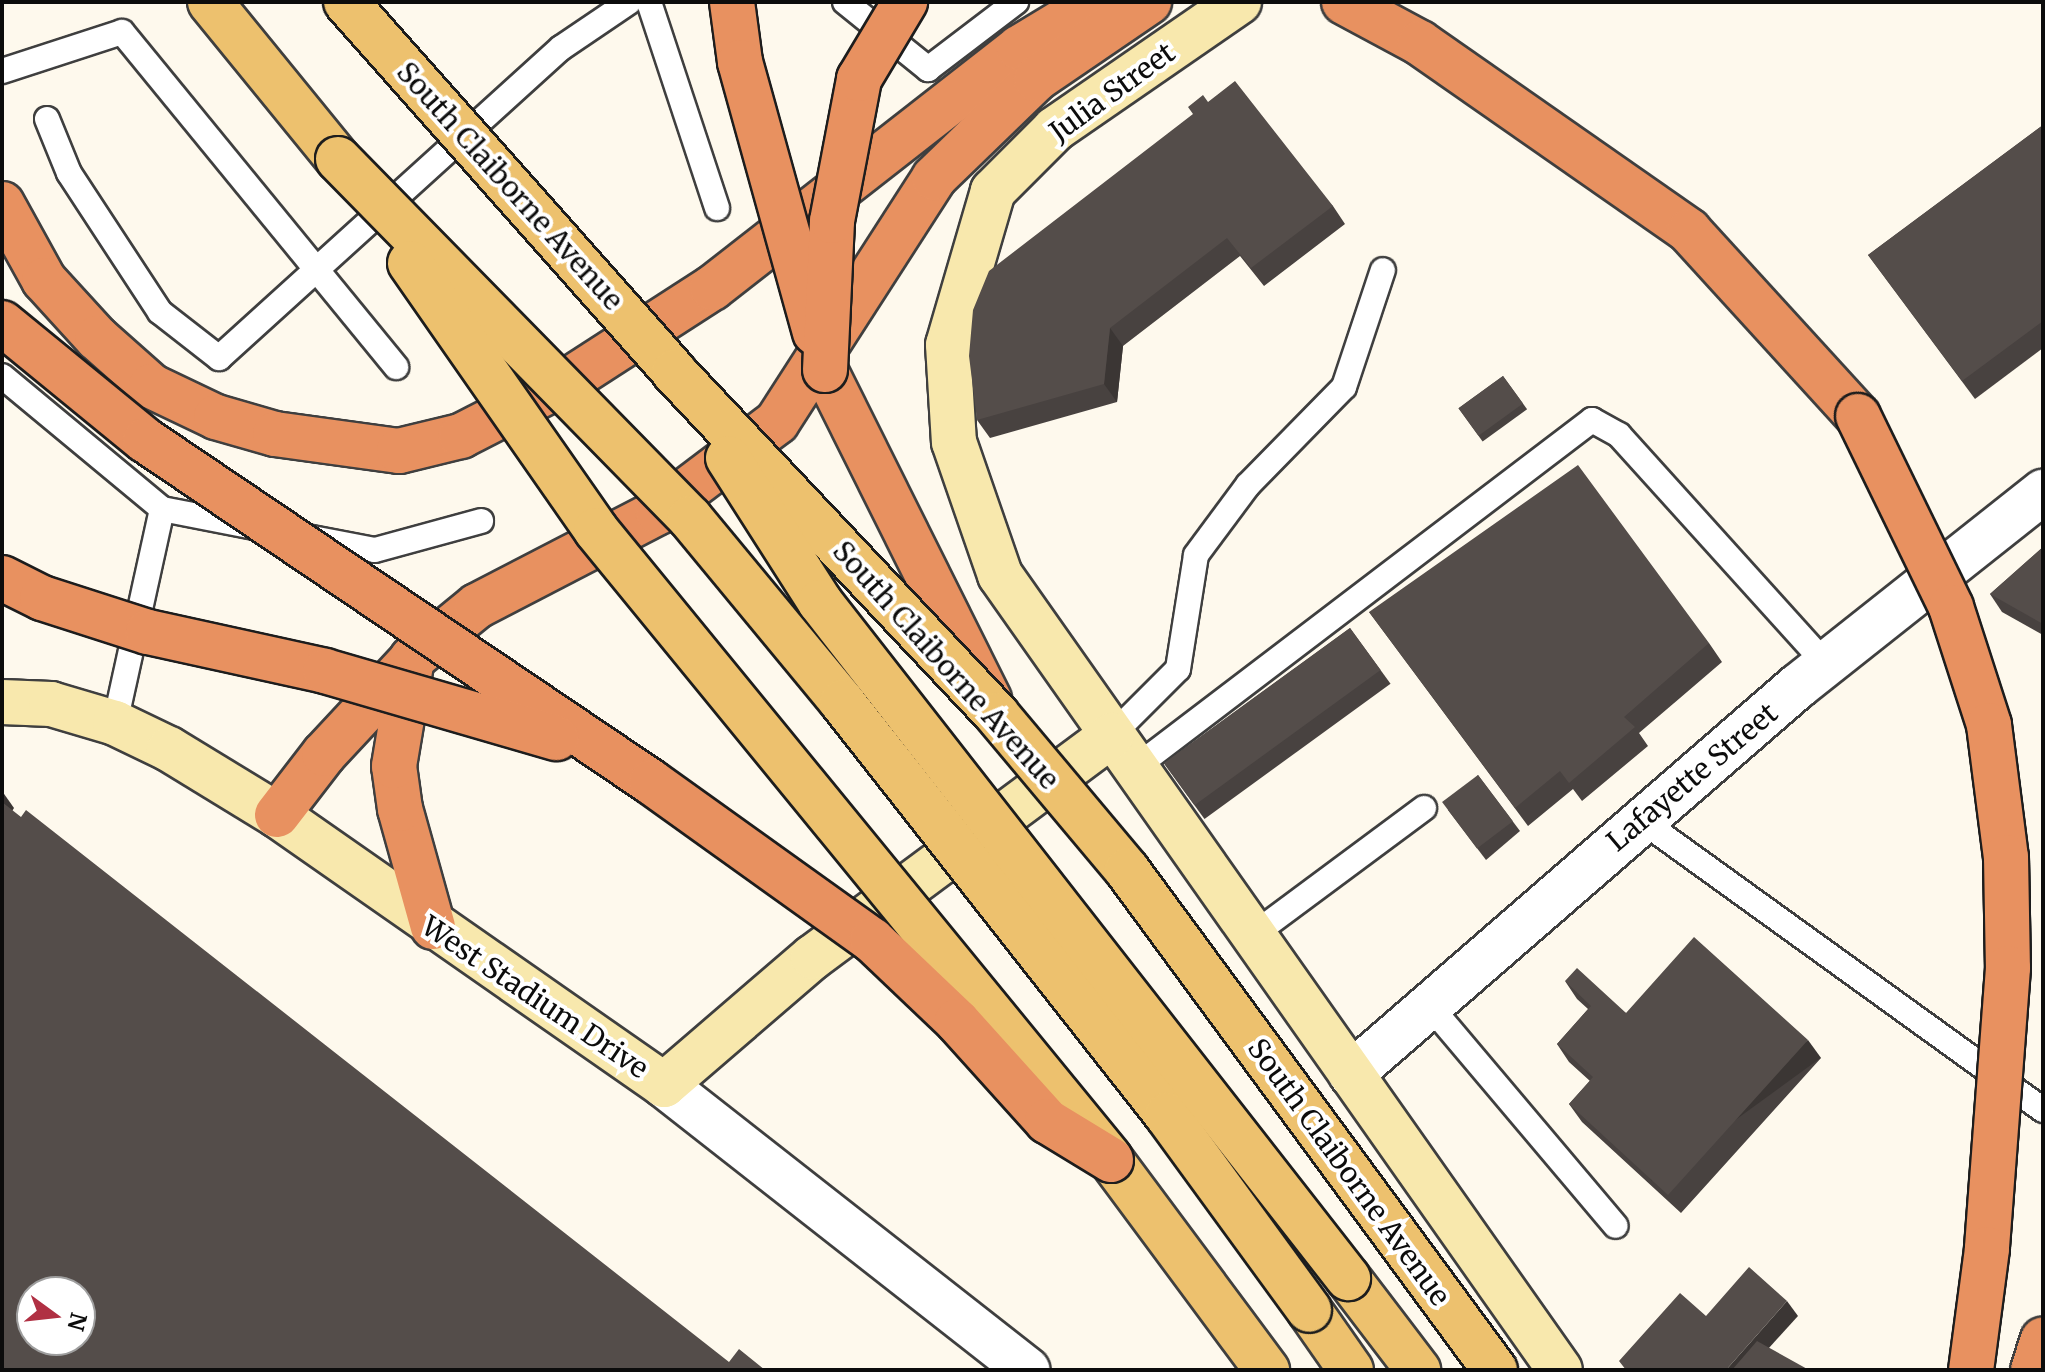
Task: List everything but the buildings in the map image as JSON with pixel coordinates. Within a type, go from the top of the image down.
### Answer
[{"type":"highway","points":[[732,2],[740,62],[825,370],[997,715]]},
{"type":"highway","points":[[825,370],[832,221],[859,79],[905,2]]},
{"type":"highway","points":[[2,204],[44,280],[97,338],[151,386],[216,417],[275,434],[399,451],[461,436],[566,382],[712,288],[1019,48],[1095,2]]},
{"type":"highway","points":[[277,815],[324,754],[412,659],[477,606],[658,512],[777,422],[934,178],[1036,79],[1149,2]]},
{"type":"highway","points":[[1344,2],[1420,43],[1689,231],[1858,416],[1951,607],[1989,725],[2006,857],[2008,968],[1987,1249],[1971,1370]]},
{"type":"highway","points":[[2,323],[145,440],[651,782],[872,940],[957,1021],[1047,1121],[1111,1160]]},
{"type":"highway","points":[[2,578],[42,598],[148,632],[461,708],[553,737],[651,782]]},
{"type":"highway","points":[[412,659],[394,766],[400,809],[433,927]]},
{"type":"highway","points":[[2033,1370],[2043,1340]]},
{"type":"main road","points":[[210,2],[338,159],[596,530],[1111,1160],[1267,1370]]},
{"type":"main road","name":"South Claiborne Avenue","points":[[346,2],[674,372],[997,715],[1127,870],[1495,1370]]},
{"type":"main road","points":[[338,159],[690,518],[842,702],[1167,1115],[1351,1370]]},
{"type":"main road","points":[[674,372],[820,602],[1418,1370]]},
{"type":"street","name":"Julia Street","points":[[993,191],[1055,129],[1239,2]]},
{"type":"street","name":"South Claiborne Avenue","points":[[993,191],[948,345],[954,442],[1000,575],[1560,1370]]},
{"type":"street","name":"Lafayette Street","points":[[1351,1074],[1641,820],[1826,664],[2043,492]]},
{"type":"street","name":"West Stadium Drive","points":[[2,702],[51,704],[115,723],[277,815],[433,927],[664,1085],[1027,1370]]},
{"type":"street","points":[[664,1085],[813,957],[1124,751]]},
{"type":"lane","points":[[47,119],[69,173],[160,312],[219,358],[318,272],[561,48],[629,2]]},
{"type":"lane","points":[[649,2],[717,208]]},
{"type":"lane","points":[[845,2],[928,69],[1016,2]]},
{"type":"lane","points":[[2,71],[122,32],[396,367]]},
{"type":"lane","points":[[1124,751],[1178,669],[1196,555],[1248,485],[1344,387],[1383,270]]},
{"type":"lane","points":[[2,376],[162,509],[375,550],[481,521]]},
{"type":"lane","points":[[1124,751],[1592,420],[1619,435],[1826,664]]},
{"type":"lane","points":[[115,723],[162,509]]},
{"type":"lane","points":[[1253,935],[1424,808]]},
{"type":"lane","points":[[1641,820],[2043,1110]]},
{"type":"lane","points":[[1429,1005],[1616,1226]]}]
